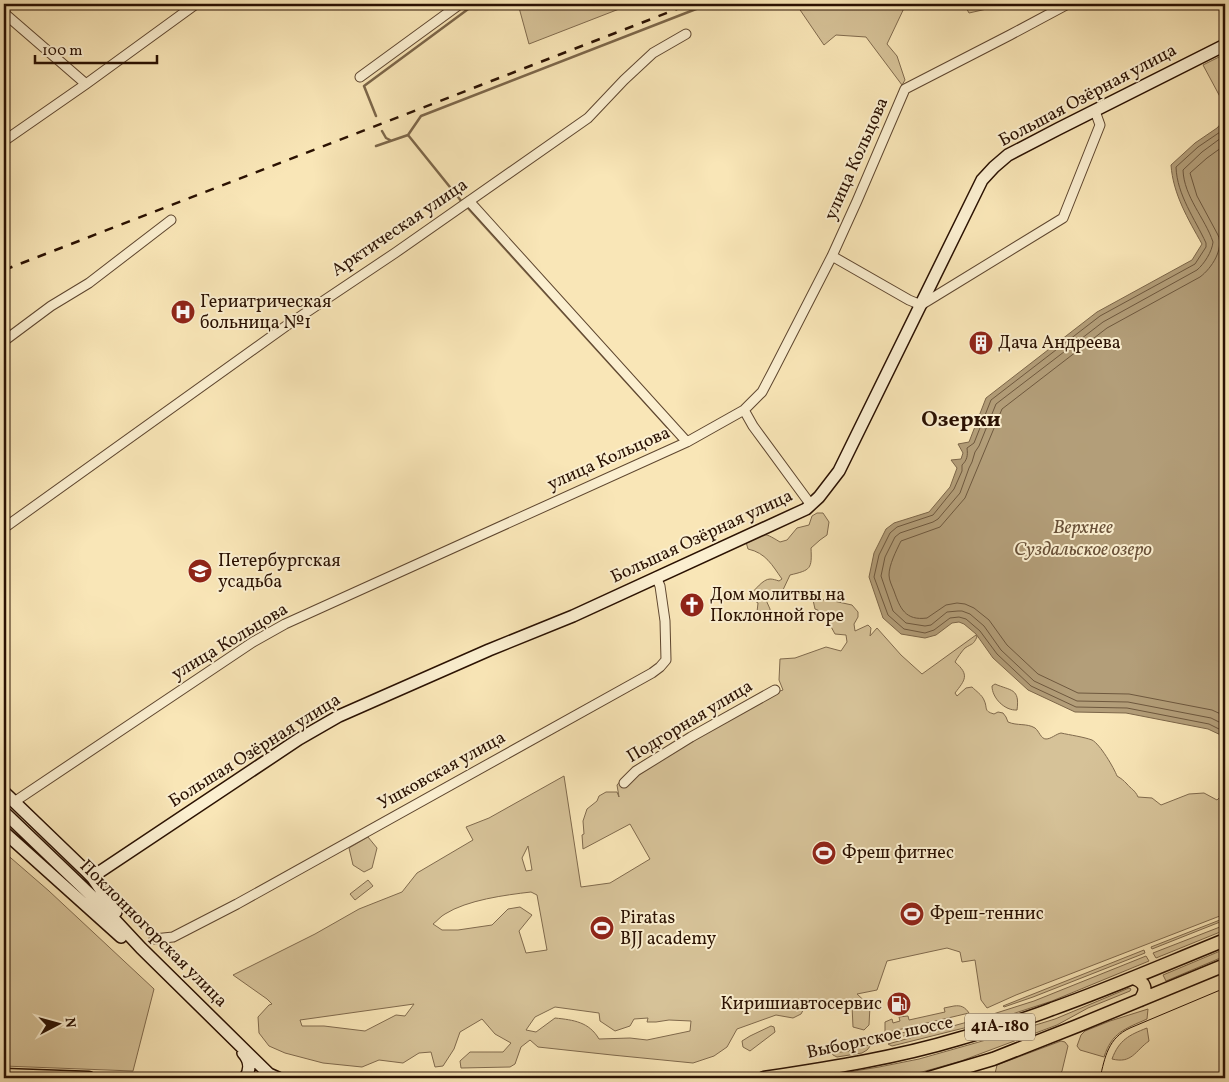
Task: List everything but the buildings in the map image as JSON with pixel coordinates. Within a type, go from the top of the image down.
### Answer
[{"type":"main road","name":"Выборгское шоссе","points":[[764,1078],[880,1058],[956,1040],[1044,1012],[1225,940]]},
{"type":"main road","name":"41А-180","points":[[936,1077],[993,1059],[1225,965]]},
{"type":"main road","points":[[1133,978],[1142,982],[1144,986],[1145,991],[1140,1000]]},
{"type":"main road","points":[[4,1075],[88,1078]]},
{"type":"street","points":[[4,141],[196,4]]},
{"type":"street","points":[[360,77],[460,4]]},
{"type":"street","name":"улица Кольцова","points":[[14,802],[253,642],[285,624],[687,442],[744,410],[762,392],[832,256],[905,89],[1010,36],[1068,4]]},
{"type":"street","points":[[4,13],[86,84]]},
{"type":"street","name":"Арктическая улица","points":[[4,528],[286,326],[395,253],[588,118],[653,53],[686,34]]},
{"type":"street","name":"Большая Озёрная улица","points":[[92,877],[291,744],[339,716],[489,650],[573,616],[806,509],[839,471],[982,180],[1008,156],[1225,45]]},
{"type":"street","points":[[832,256],[921,305],[1063,218],[1100,125],[1095,111]]},
{"type":"street","points":[[469,201],[687,442]]},
{"type":"street","points":[[4,340],[51,306],[89,283],[171,220]]},
{"type":"street","points":[[744,410],[753,426],[811,505]]},
{"type":"street","name":"Ушковская улица","points":[[154,940],[173,936],[237,904],[652,673],[666,660],[665,621],[660,586],[656,577]]},
{"type":"street","name":"Подгорная улица","points":[[624,783],[636,771],[652,761],[774,690]]},
{"type":"street","name":"Поклонногорская улица","points":[[4,792],[92,877],[141,948]]},
{"type":"street","name":"Поклонногорская улица","points":[[4,812],[100,904],[141,948],[269,1074],[278,1078]]},
{"type":"street","name":"Поклонногорская улица","points":[[4,832],[136,950],[248,1058],[249,1070],[245,1078]]},
{"type":"shaded area","points":[[518,4],[632,4],[529,44]]},
{"type":"shaded area","points":[[796,4],[906,4],[887,44],[897,56],[905,80],[902,85],[866,37],[836,35],[824,45]]},
{"type":"shaded area","points":[[964,4],[999,4],[1000,6],[969,13]]},
{"type":"shaded area","points":[[1225,54],[1225,106],[1203,65]]},
{"type":"shaded area","points":[[817,513],[823,513],[829,522],[827,535],[811,548],[809,568],[790,575],[782,592],[766,600],[770,613],[767,616],[762,616],[757,612],[758,603],[751,601],[750,595],[767,579],[779,581],[782,579],[772,564],[759,553],[748,549],[746,542],[763,534],[780,542],[787,540],[797,528],[809,525],[812,516]]},
{"type":"shaded area","points":[[813,600],[829,600],[852,605],[858,612],[858,617],[854,624],[855,631],[868,625],[871,628],[870,636],[877,628],[901,655],[922,674],[976,635],[975,641],[965,648],[955,662],[963,670],[964,674],[963,681],[955,693],[957,696],[966,688],[972,687],[983,698],[988,712],[994,714],[998,712],[1003,713],[1008,722],[1032,726],[1044,739],[1061,733],[1092,740],[1103,751],[1117,776],[1138,797],[1152,798],[1161,805],[1189,794],[1204,793],[1217,800],[1225,792],[1225,914],[987,1008],[981,1000],[975,960],[962,962],[960,952],[947,948],[887,961],[877,990],[857,994],[870,1006],[869,1025],[864,1030],[853,1027],[852,1005],[838,1003],[825,1007],[821,1001],[807,1003],[801,1014],[793,1018],[776,1015],[737,1029],[727,1047],[714,1056],[693,1063],[538,1047],[530,1040],[521,1047],[515,1064],[510,1067],[461,1068],[460,1061],[470,1052],[503,1052],[511,1043],[495,1034],[482,1019],[460,1032],[454,1049],[443,1066],[435,1067],[431,1052],[419,1053],[403,1063],[379,1060],[362,1067],[323,1063],[285,1053],[269,1046],[259,1033],[258,1017],[272,1004],[233,975],[315,934],[359,909],[402,892],[417,873],[473,840],[466,827],[489,818],[564,776],[581,887],[610,883],[650,859],[630,824],[583,849],[583,821],[587,809],[597,801],[599,796],[606,792],[617,792],[619,797],[617,785],[631,769],[643,761],[777,685],[780,691],[783,690],[779,680],[780,659],[795,658],[826,647],[841,651],[847,642],[846,635],[835,634],[827,614],[815,609]],"holes":[[[528,846],[532,870],[526,871],[522,858]],[[531,892],[537,895],[547,950],[526,953],[519,931],[532,915],[520,907],[508,909],[492,925],[458,930],[442,930],[433,924],[454,909],[487,899]],[[414,1004],[405,1016],[396,1015],[365,1031],[324,1026],[302,1026],[300,1020]],[[555,1007],[599,1013],[600,1021],[615,1031],[630,1026],[634,1019],[648,1018],[647,1022],[691,1021],[690,1031],[647,1040],[630,1038],[599,1039],[586,1025],[555,1018],[536,1032],[526,1030],[535,1017]]]},
{"type":"shaded area","points":[[995,684],[1016,694],[1017,710],[1012,710],[1000,703],[994,695],[992,686]]},
{"type":"shaded area","points":[[368,837],[377,848],[372,868],[364,872],[353,865],[349,848]]},
{"type":"shaded area","points":[[4,852],[49,891],[154,989],[133,1071],[4,1066]]},
{"type":"shaded area","points":[[368,880],[373,886],[355,900],[350,894]]},
{"type":"shaded area","points":[[1225,918],[1225,920],[1152,949],[1151,947]]},
{"type":"shaded area","points":[[1225,925],[1225,930],[1156,958],[1153,953]]},
{"type":"shaded area","points":[[1225,949],[1225,956],[1166,981],[1163,975]]},
{"type":"shaded area","points":[[1144,950],[1145,953],[1033,997],[1003,1006]]},
{"type":"shaded area","points":[[1146,956],[1149,961],[1052,1001],[1003,1017],[990,1015],[1034,1001]]},
{"type":"shaded area","points":[[1129,988],[1131,989],[1130,991],[1088,1008],[1057,1025],[961,1061],[894,1078],[812,1078],[919,1059],[1055,1019]]},
{"type":"shaded area","points":[[963,1007],[969,1013],[885,1033],[885,1022],[892,1019],[893,1023],[900,1021],[899,1017],[908,1016],[909,1020],[945,1012],[944,1008]]},
{"type":"shaded area","points":[[1148,1009],[1147,1019],[1120,1032],[1111,1042],[1104,1057],[1080,1050],[1077,1046],[1081,1035],[1085,1031]]},
{"type":"shaded area","points":[[971,1021],[968,1027],[892,1046],[888,1044]]},
{"type":"shaded area","points":[[953,1022],[886,1041],[885,1037]]},
{"type":"shaded area","points":[[771,1026],[774,1027],[775,1032],[750,1051],[743,1047],[742,1041]]},
{"type":"shaded area","points":[[1147,1028],[1149,1041],[1129,1058],[1124,1060],[1112,1059],[1118,1047],[1125,1039]]},
{"type":"shaded area","points":[[1061,1041],[1065,1042],[1068,1046],[1060,1074],[1047,1078],[994,1078],[997,1065]]},
{"type":"shaded area","points":[[871,1045],[862,1053],[837,1057],[832,1053],[849,1051],[853,1047]]},
{"type":"water","name":"Верхнее Суздальское озеро","points":[[1225,119],[1225,737],[1208,729],[1126,713],[1075,712],[1028,690],[993,658],[976,634],[959,622],[952,623],[936,635],[925,638],[901,634],[883,618],[869,577],[874,553],[886,529],[894,523],[929,512],[950,487],[957,468],[951,460],[961,459],[963,453],[958,444],[969,442],[986,398],[1097,312],[1192,260],[1202,244],[1178,196],[1171,165],[1195,143],[1217,128]]},
{"type":"waterway","points":[[376,116],[364,86],[475,4]]},
{"type":"waterway","points":[[376,146],[408,135],[421,116],[709,4]]},
{"type":"waterway","points":[[382,131],[386,138],[390,140]]},
{"type":"waterway","points":[[408,135],[462,202]]},
{"type":"waterway","points":[[468,208],[670,430]]},
{"type":"tram line","points":[[1100,1078],[1109,1049],[1123,1032],[1225,988]]},
{"type":"railway","points":[[4,270],[690,4]]},
{"type":"place","name":"Гериатрическая больница №1","points":[[183,312]]},
{"type":"place","name":"Дача Андреева","points":[[981,343]]},
{"type":"place","name":"Петербургская усадьба","points":[[200,571]]},
{"type":"place","name":"Дом молитвы на Поклонной горе","points":[[692,605]]},
{"type":"place","name":"Фреш фитнес","points":[[824,853]]},
{"type":"place","name":"Фреш-теннис","points":[[912,914]]},
{"type":"place","name":"Piratas BJJ academy","points":[[602,928]]},
{"type":"place","name":"Киришиавтосервис","points":[[899,1004]]},
{"type":"district","name":"Озерки","points":[[961,420]]}]
